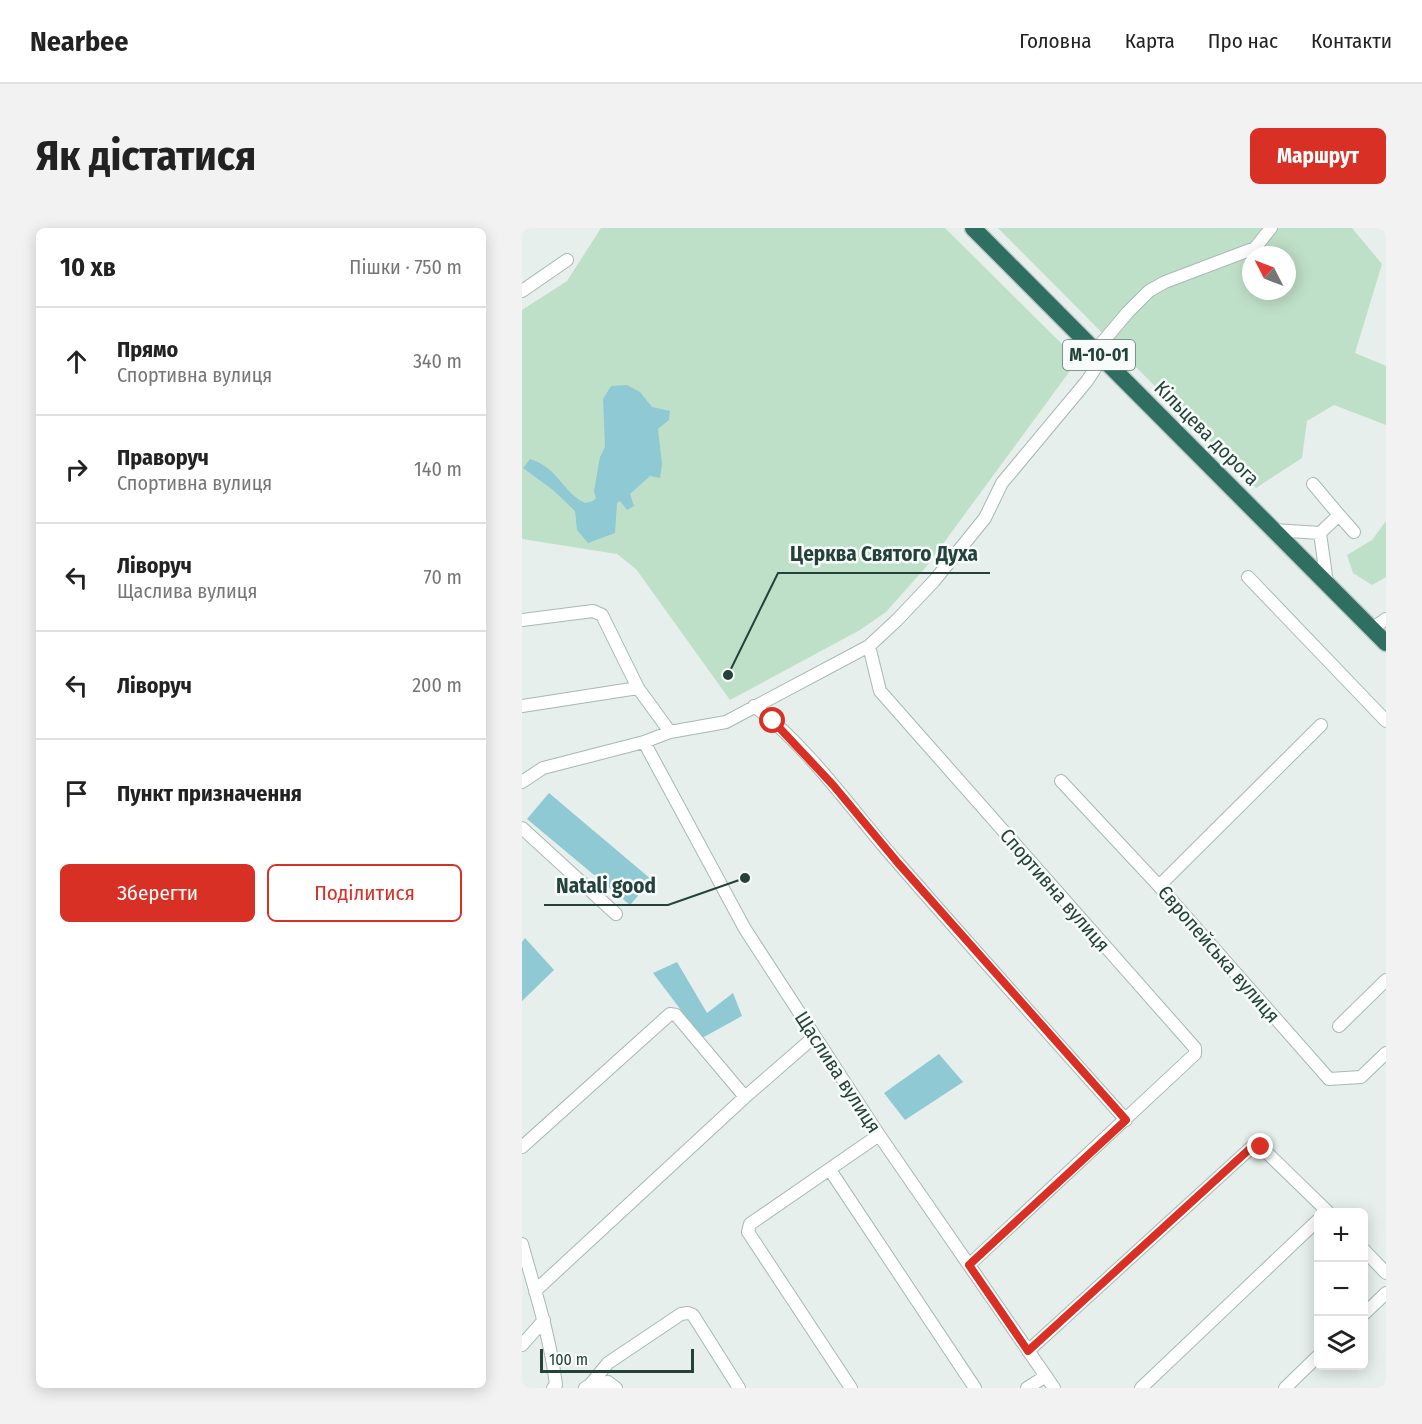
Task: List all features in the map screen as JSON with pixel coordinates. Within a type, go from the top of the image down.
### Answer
[{"type":"highway","name":"Кільцева дорога","points":[[973,228],[1386,643]]},
{"type":"street","points":[[522,782],[543,768],[644,742],[670,732],[726,722],[869,646],[934,581],[985,518],[1002,483],[1087,381],[1098,354],[1128,312],[1149,291],[1166,282],[1255,248],[1272,228]]},
{"type":"street","points":[[522,291],[567,260]]},
{"type":"street","points":[[1313,484],[1354,532]]},
{"type":"street","points":[[1274,530],[1320,533],[1339,515]]},
{"type":"street","points":[[1320,533],[1327,583]]},
{"type":"street","points":[[1248,577],[1386,721]]},
{"type":"street","points":[[522,620],[593,610],[603,615],[638,688],[670,732]]},
{"type":"street","points":[[1372,629],[1386,619]]},
{"type":"street","name":"Спортивна вулиця","points":[[869,646],[880,691],[1195,1048],[1195,1054],[969,1265]]},
{"type":"street","points":[[522,706],[638,688]]},
{"type":"street","points":[[754,706],[773,721],[833,785],[898,863],[1126,1120]]},
{"type":"street","points":[[1159,886],[1321,725]]},
{"type":"street","name":"Щаслива вулиця","points":[[644,742],[745,928],[879,1135],[1054,1388]]},
{"type":"street","name":"Європейська вулиця","points":[[1061,781],[1159,886],[1329,1079],[1361,1077],[1386,1053]]},
{"type":"street","points":[[522,828],[616,914]]},
{"type":"street","points":[[1338,1026],[1386,980]]},
{"type":"street","points":[[522,1147],[670,1014],[676,1015],[746,1097]]},
{"type":"street","points":[[535,1291],[814,1036]]},
{"type":"street","points":[[851,1388],[748,1232],[750,1224],[879,1135]]},
{"type":"street","points":[[1028,1351],[1254,1145],[1261,1147],[1323,1208]]},
{"type":"street","points":[[830,1170],[975,1388]]},
{"type":"street","points":[[1141,1388],[1314,1224]]},
{"type":"street","points":[[522,1244],[544,1320],[556,1387]]},
{"type":"street","points":[[1368,1254],[1386,1273]]},
{"type":"street","points":[[1368,1310],[1386,1293]]},
{"type":"street","points":[[587,1387],[608,1363],[681,1314],[688,1313],[693,1315],[739,1388]]},
{"type":"street","points":[[522,1345],[544,1320]]},
{"type":"street","points":[[1285,1388],[1314,1360]]},
{"type":"street","points":[[1027,1388],[1046,1376]]},
{"type":"street","points":[[587,1387],[608,1382],[616,1388]]},
{"type":"green space","points":[[601,228],[945,228],[1078,360],[926,567],[886,612],[860,630],[730,700],[636,569],[617,554],[522,539],[522,310],[567,281]]},
{"type":"green space","points":[[998,228],[1352,228],[1382,264],[1355,353],[1386,366],[1386,425],[1334,405],[1307,421],[1302,458],[1256,488]]},
{"type":"green space","points":[[1386,521],[1386,577],[1372,585],[1353,573],[1347,555],[1372,540]]},
{"type":"water","points":[[627,385],[640,392],[652,407],[670,411],[669,420],[658,429],[662,464],[660,478],[650,476],[630,494],[634,506],[627,510],[620,501],[617,503],[615,533],[588,543],[577,530],[575,511],[553,490],[523,468],[530,459],[540,463],[548,468],[577,498],[585,503],[593,501],[596,498],[594,491],[600,457],[605,447],[603,399],[611,386]]},
{"type":"water","points":[[549,793],[652,880],[630,905],[527,819]]},
{"type":"water","points":[[525,938],[554,970],[522,1001],[522,942]]},
{"type":"water","points":[[677,962],[707,1013],[733,993],[742,1016],[702,1038],[653,973]]},
{"type":"water","points":[[939,1054],[963,1082],[905,1120],[884,1093]]},
{"type":"place","name":"Церква Святого Духа","points":[[728,675]]},
{"type":"place","name":"Natali good","points":[[745,878]]},
{"type":"route","points":[[773,721],[833,785],[898,863],[1126,1120],[969,1265],[1028,1351],[1254,1145],[1261,1147]]}]
